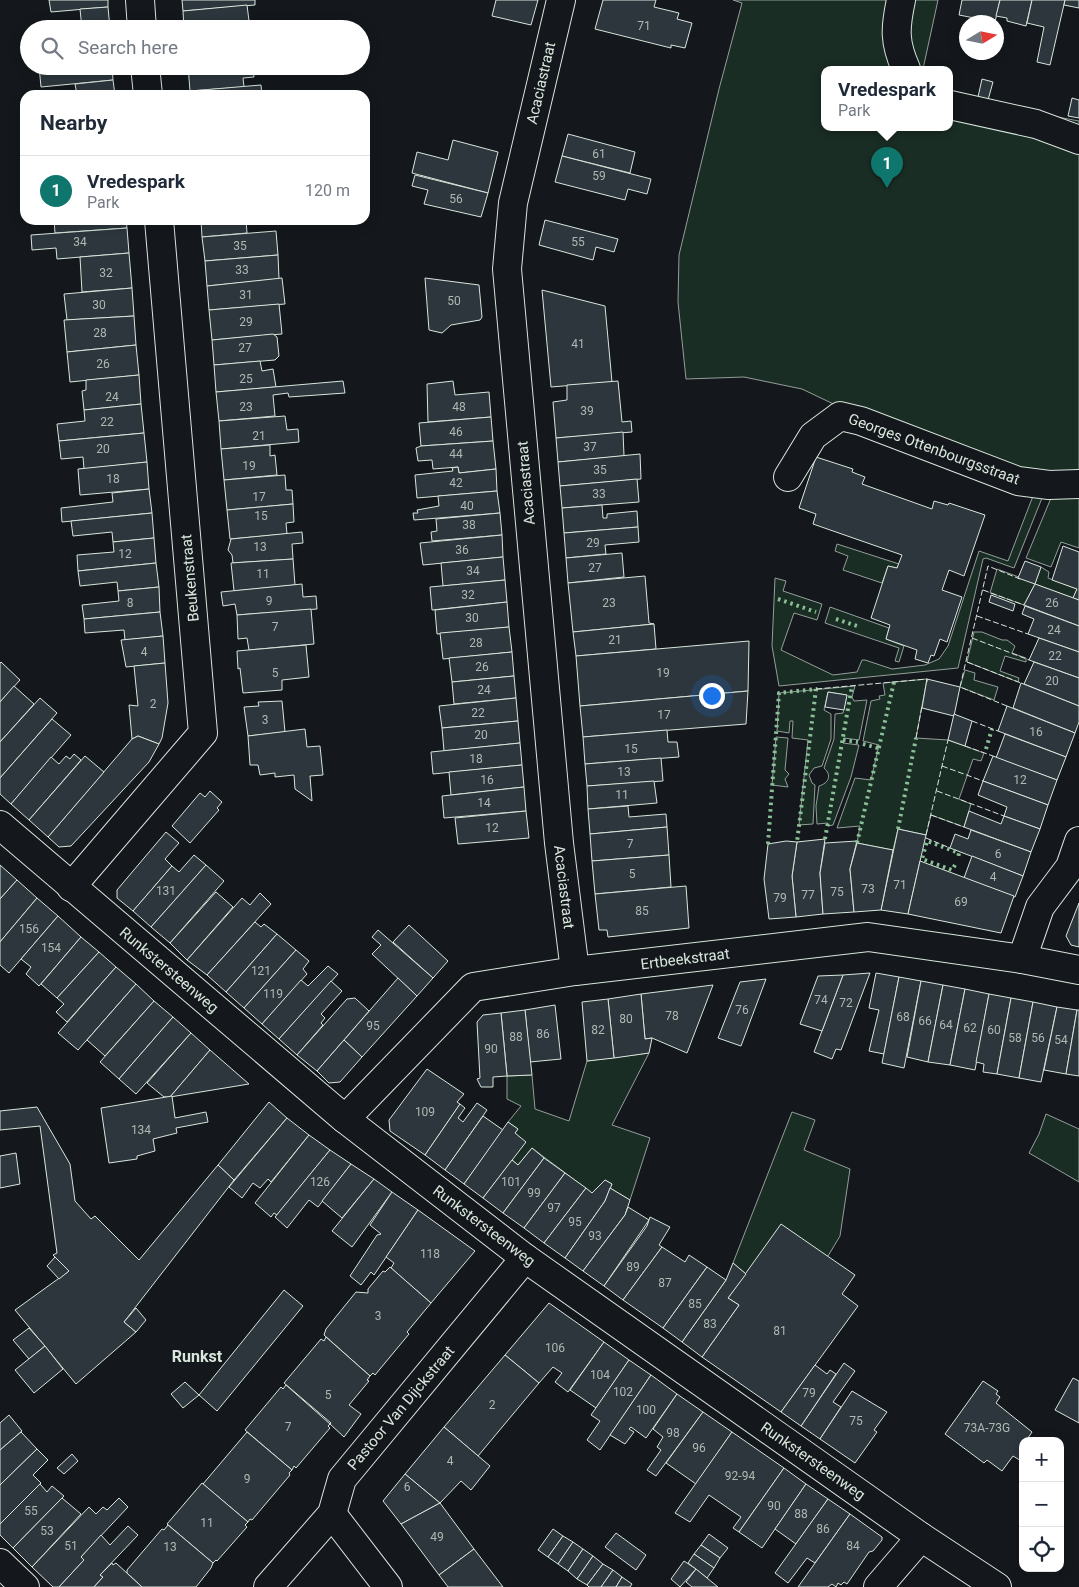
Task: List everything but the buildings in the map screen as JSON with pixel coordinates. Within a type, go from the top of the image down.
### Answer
[{"type":"street","points":[[140,0],[141,20]]},
{"type":"street","name":"Acaciastraat","points":[[561,0],[512,203],[507,269],[559,843],[575,971]]},
{"type":"street","points":[[901,0],[895,27],[905,66]]},
{"type":"street","points":[[146,75],[147,90]]},
{"type":"street","points":[[953,106],[1036,124],[1079,140]]},
{"type":"street","name":"Beukenstraat","points":[[71,887],[203,733],[159,225]]},
{"type":"street","name":"Georges Ottenbourgsstraat","points":[[788,477],[813,436],[840,416],[861,421],[1018,481],[1049,485],[1079,484]]},
{"type":"street","name":"Runkstersteenweg","points":[[0,825],[345,1119],[525,1258],[921,1537],[997,1587]]},
{"type":"street","points":[[1022,959],[1040,907],[1070,866],[1079,841]]},
{"type":"street","name":"Ertbeekstraat","points":[[345,1119],[473,987],[575,971],[868,937],[1022,959],[1079,970]]},
{"type":"street","name":"Pastoor Van Dijckstraat","points":[[268,1587],[332,1514],[342,1479],[525,1258]]},
{"type":"street","points":[[332,1514],[388,1587]]},
{"type":"street","points":[[878,1587],[921,1537]]},
{"type":"street","points":[[0,1563],[25,1587]]},
{"type":"green space","points":[[733,0],[938,0],[924,66],[821,66],[821,131],[953,131],[953,98],[1079,121],[1079,479],[1020,476],[865,419],[802,389],[744,377],[686,379],[678,302],[679,255],[742,3]]},
{"type":"green space","points":[[1033,496],[1042,498],[1014,568],[986,558],[983,559],[958,668],[779,686],[772,646],[775,578],[786,581],[783,591],[822,604],[817,620],[794,613],[781,650],[833,675],[857,672],[862,660],[892,669],[925,665],[939,659],[948,646],[979,551],[1008,561]]},
{"type":"green space","points":[[1051,498],[1079,498],[1079,548],[1061,542],[1051,567],[1026,558]]},
{"type":"green space","points":[[837,544],[899,564],[897,568],[888,566],[882,583],[843,570],[848,556],[835,551]]},
{"type":"green space","points":[[1041,567],[1049,572],[1048,578],[1077,589],[1073,598],[1035,584],[1024,605],[990,593],[997,569],[1035,583]]},
{"type":"green space","points":[[830,607],[889,628],[886,639],[904,646],[899,662],[895,661],[899,648],[825,623]]},
{"type":"green space","points":[[974,632],[982,632],[1002,640],[1007,640],[1015,646],[1012,653],[1026,658],[1026,662],[1005,656],[1000,671],[1019,678],[1018,682],[967,662]]},
{"type":"green space","points":[[965,670],[975,673],[974,680],[998,687],[994,700],[960,687]]},
{"type":"green space","points":[[927,679],[916,738],[948,740],[984,753],[981,761],[973,759],[959,799],[971,804],[964,827],[931,815],[926,835],[898,829],[893,850],[857,843],[860,826],[837,828],[855,778],[871,780],[879,745],[863,741],[871,701],[880,699],[879,696],[885,695],[883,683]]},
{"type":"green space","points":[[855,686],[852,697],[854,701],[867,700],[859,740],[844,738],[843,743],[859,745],[851,777],[833,825],[828,826],[828,823],[817,824],[816,806],[819,786],[827,781],[829,776],[824,768],[834,739],[835,714],[843,713],[847,695],[828,692],[824,710],[831,714],[831,739],[822,766],[814,768],[809,775],[812,783],[815,785],[813,824],[799,825],[808,740],[792,738],[793,721],[790,721],[789,733],[777,731],[779,693]]},
{"type":"green space","points":[[776,737],[788,738],[785,770],[789,774],[785,779],[788,787],[772,785]]},
{"type":"green space","points":[[649,1053],[612,1125],[650,1138],[630,1200],[610,1188],[612,1184],[605,1180],[592,1193],[532,1148],[518,1165],[512,1160],[515,1133],[518,1129],[508,1122],[521,1106],[507,1099],[507,1076],[532,1075],[535,1109],[569,1121],[587,1061]]},
{"type":"green space","points":[[792,1112],[815,1120],[804,1150],[850,1169],[840,1236],[828,1256],[746,1274],[733,1263]]},
{"type":"green space","points":[[1046,1114],[1079,1129],[1079,1182],[1029,1153],[1039,1134]]},
{"type":"hedge","points":[[778,599],[816,612]]},
{"type":"hedge","points":[[836,619],[857,626]]},
{"type":"hedge","points":[[857,843],[894,682]]},
{"type":"hedge","points":[[825,839],[852,686]]},
{"type":"hedge","points":[[768,844],[779,693],[816,689],[797,842]]},
{"type":"hedge","points":[[986,749],[992,729]]},
{"type":"hedge","points":[[898,829],[916,738]]},
{"type":"hedge","points":[[843,740],[858,742]]},
{"type":"hedge","points":[[863,744],[878,748]]},
{"type":"hedge","points":[[955,865],[952,870],[922,859],[927,841],[959,853],[958,858]]},
{"type":"fence","points":[[1007,706],[960,687],[988,566],[1020,579]]},
{"type":"fence","points":[[983,590],[1024,605]]},
{"type":"fence","points":[[977,616],[1028,634]]},
{"type":"fence","points":[[972,638],[1029,660]]},
{"type":"fence","points":[[967,662],[1021,683]]},
{"type":"fence","points":[[816,689],[927,679],[927,682]]},
{"type":"fence","points":[[916,738],[922,706]]},
{"type":"fence","points":[[972,721],[998,731]]},
{"type":"fence","points":[[926,835],[948,740]]},
{"type":"fence","points":[[965,746],[993,756]]},
{"type":"fence","points":[[942,766],[983,781]]},
{"type":"fence","points":[[937,791],[1004,816]]},
{"type":"fence","points":[[931,815],[964,827]]},
{"type":"fence","points":[[926,838],[950,848]]},
{"type":"place","name":"Vredespark","points":[[887,188]]},
{"type":"district","name":"Runkst","points":[[197,1356]]}]
